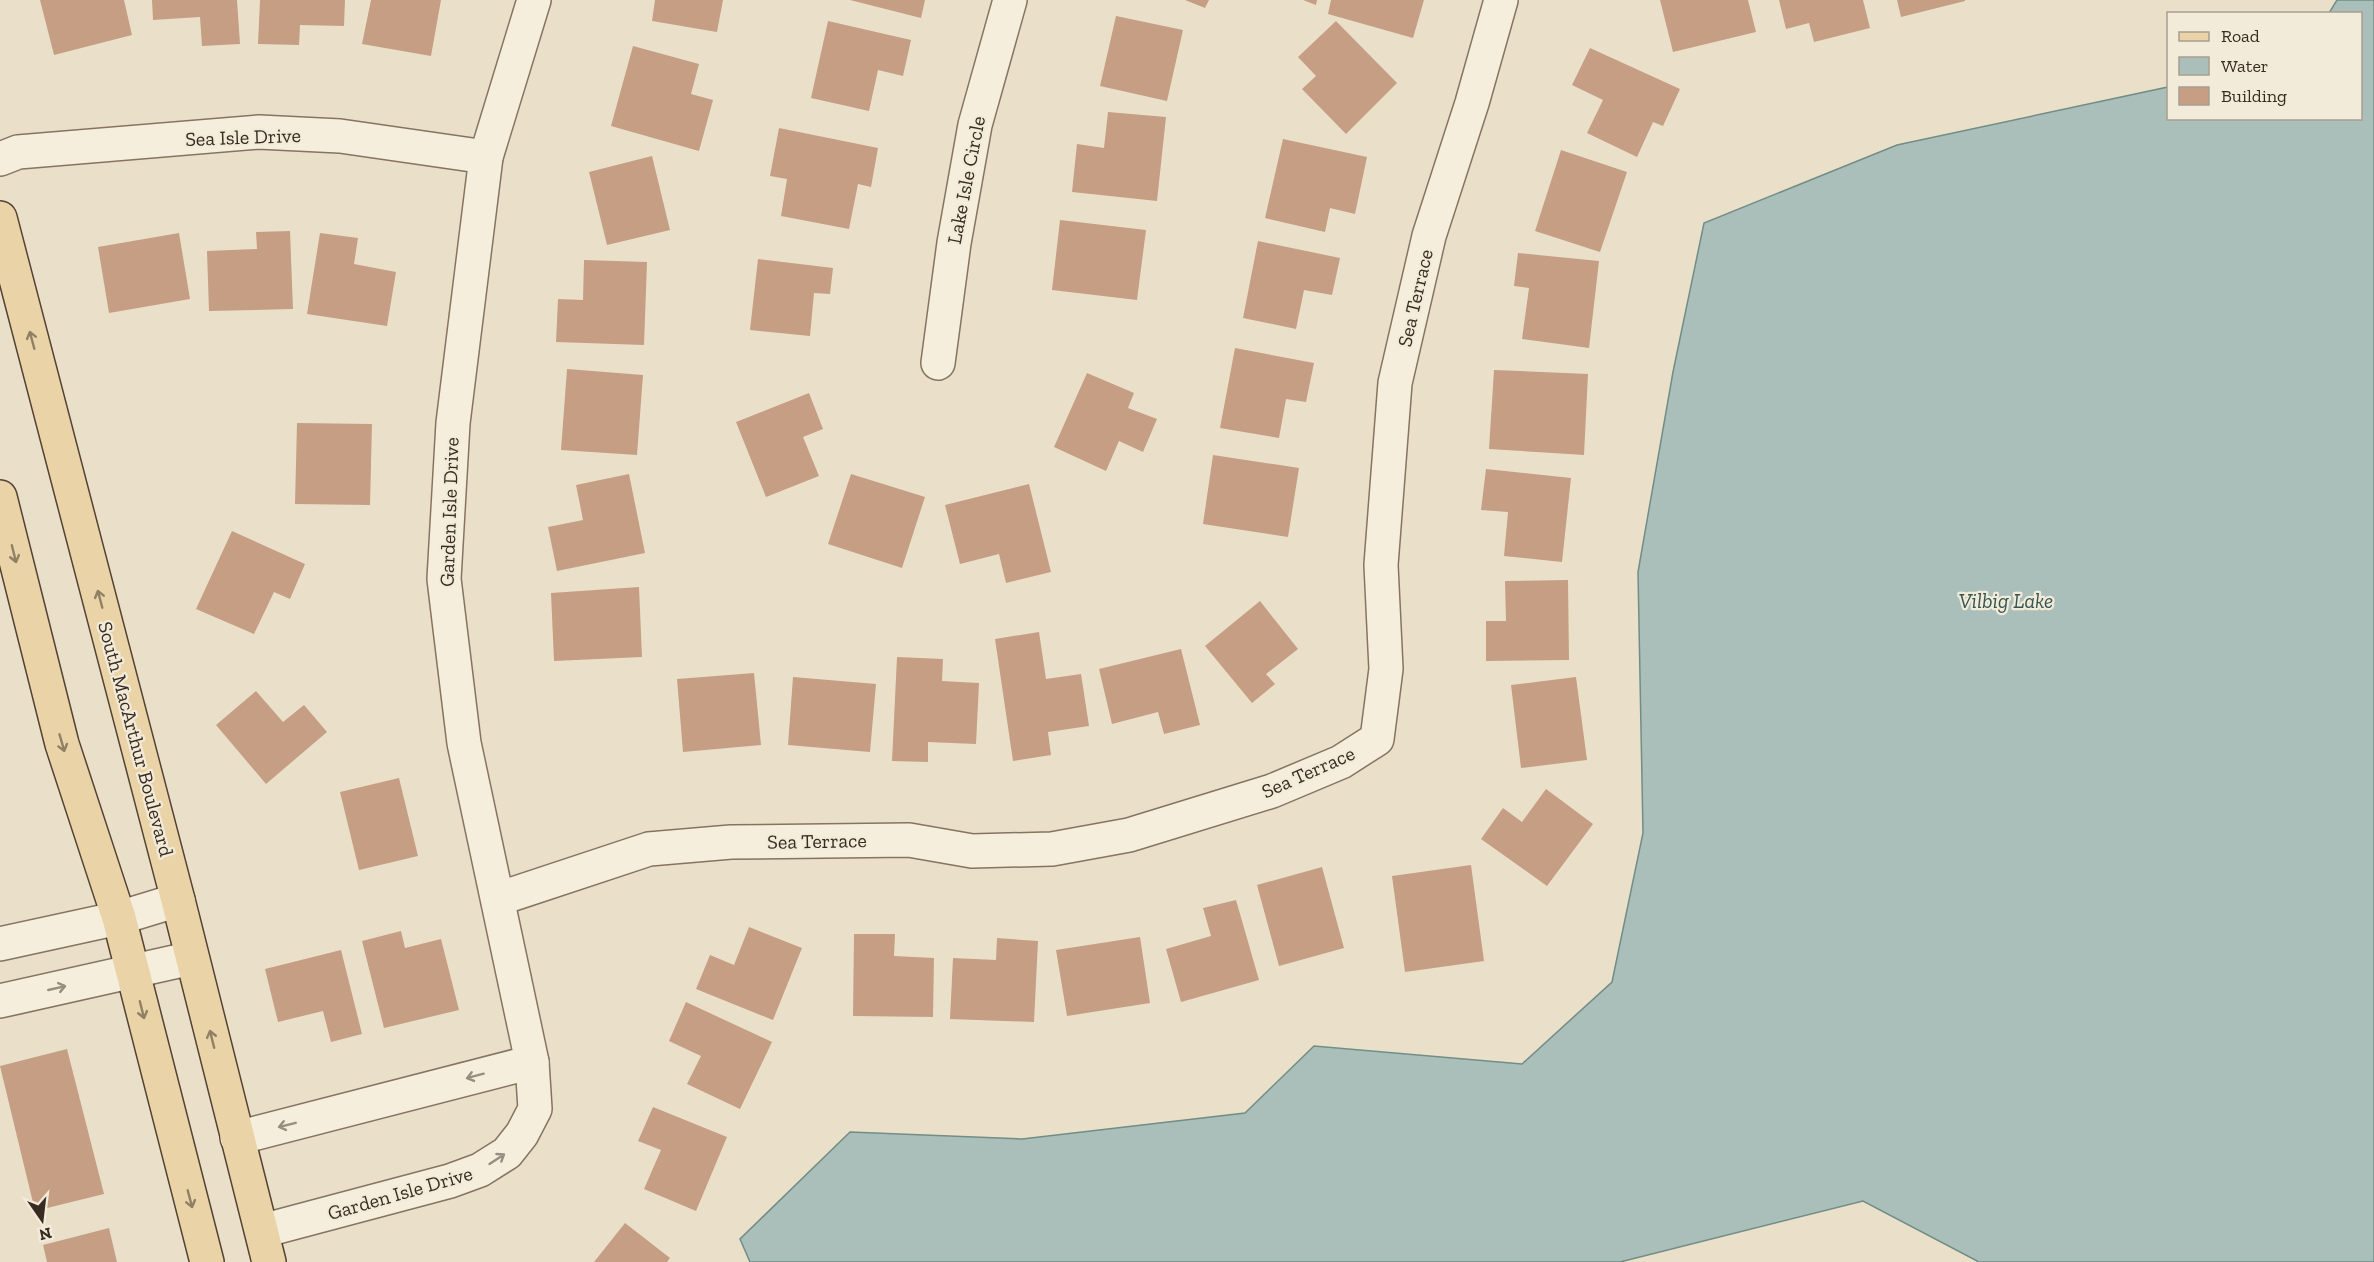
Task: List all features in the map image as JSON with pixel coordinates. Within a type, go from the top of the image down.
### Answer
[{"type":"main road","name":"South MacArthur Boulevard","points":[[0,218],[178,900],[265,1247]]},
{"type":"main road","points":[[0,497],[62,744],[119,918],[207,1262]]},
{"type":"street","name":"Garden Isle Drive","points":[[265,1247],[480,1170],[507,1153],[522,1134],[535,1108],[532,1062],[464,743],[444,579],[453,423],[486,157],[534,0]]},
{"type":"street","name":"Lake Isle Circle","points":[[938,363],[954,243],[975,125],[1010,0]]},
{"type":"street","name":"Sea Terrace","points":[[498,899],[649,849],[731,842],[909,840],[972,851],[1052,849],[1129,835],[1272,791],[1341,762],[1377,739],[1386,669],[1381,565],[1395,383],[1429,236],[1472,103],[1501,0]]},
{"type":"street","name":"Sea Isle Drive","points":[[0,159],[18,152],[260,132],[340,136],[486,157]]},
{"type":"street","points":[[0,944],[119,918],[178,900]]},
{"type":"street","points":[[0,1000],[192,958]]},
{"type":"street","points":[[237,1138],[532,1062]]},
{"type":"water","name":"Vilbig Lake","points":[[2337,0],[2374,0],[2374,1262],[1979,1262],[1863,1201],[1620,1262],[750,1262],[740,1239],[850,1132],[1022,1139],[1245,1113],[1314,1046],[1522,1064],[1612,982],[1643,833],[1638,572],[1673,372],[1704,223],[1897,145],[2167,87],[2167,120],[2362,120],[2362,12],[2330,12]]},
{"type":"building","points":[[40,0],[124,0],[132,35],[54,55]]},
{"type":"building","points":[[152,0],[237,0],[240,44],[202,46],[200,17],[153,20]]},
{"type":"building","points":[[260,0],[345,0],[344,26],[300,25],[299,45],[258,44]]},
{"type":"building","points":[[371,0],[441,0],[431,56],[362,44]]},
{"type":"building","points":[[655,0],[723,0],[717,32],[652,21]]},
{"type":"building","points":[[850,0],[925,0],[921,18]]},
{"type":"building","points":[[1185,0],[1209,0],[1205,8]]},
{"type":"building","points":[[1303,0],[1317,0],[1316,5]]},
{"type":"building","points":[[1331,0],[1424,0],[1413,38],[1328,14]]},
{"type":"building","points":[[1660,0],[1748,0],[1756,32],[1673,52]]},
{"type":"building","points":[[1779,0],[1863,0],[1870,28],[1814,42],[1809,23],[1786,29]]},
{"type":"building","points":[[1897,0],[1965,0],[1965,1],[1901,17]]},
{"type":"building","points":[[1116,16],[1183,30],[1167,101],[1100,86]]},
{"type":"building","points":[[828,21],[911,40],[903,76],[878,70],[869,111],[811,98]]},
{"type":"building","points":[[1336,21],[1397,83],[1346,134],[1302,89],[1316,76],[1298,57]]},
{"type":"building","points":[[633,46],[699,64],[691,94],[713,100],[699,151],[611,126]]},
{"type":"building","points":[[1590,48],[1680,89],[1663,126],[1653,122],[1637,157],[1587,133],[1603,100],[1572,85]]},
{"type":"building","points":[[1108,112],[1166,117],[1157,201],[1072,192],[1077,144],[1104,148]]},
{"type":"building","points":[[779,128],[878,148],[871,187],[858,184],[849,229],[781,216],[787,179],[770,176]]},
{"type":"building","points":[[1283,139],[1367,157],[1355,214],[1330,208],[1325,232],[1265,218]]},
{"type":"building","points":[[1561,150],[1627,172],[1600,252],[1535,231]]},
{"type":"building","points":[[652,156],[670,230],[607,245],[589,172]]},
{"type":"building","points":[[1060,220],[1146,230],[1137,300],[1052,290]]},
{"type":"building","points":[[290,231],[293,309],[209,311],[207,251],[257,249],[256,232]]},
{"type":"building","points":[[179,233],[190,299],[109,313],[98,247]]},
{"type":"building","points":[[320,233],[358,238],[354,264],[396,272],[387,326],[307,314]]},
{"type":"building","points":[[1258,241],[1340,258],[1332,295],[1304,290],[1296,329],[1243,318]]},
{"type":"building","points":[[1518,253],[1599,261],[1589,348],[1522,339],[1529,288],[1514,286]]},
{"type":"building","points":[[758,259],[833,268],[830,294],[814,293],[810,336],[750,330]]},
{"type":"building","points":[[584,260],[647,262],[644,345],[556,342],[558,299],[583,300]]},
{"type":"building","points":[[1235,348],[1314,363],[1306,402],[1286,399],[1279,438],[1220,428]]},
{"type":"building","points":[[567,369],[643,375],[637,455],[561,450]]},
{"type":"building","points":[[1494,370],[1588,374],[1584,455],[1489,449]]},
{"type":"building","points":[[1087,373],[1134,393],[1128,408],[1157,419],[1143,452],[1119,441],[1106,471],[1054,447]]},
{"type":"building","points":[[809,393],[823,429],[803,437],[819,476],[766,497],[736,422]]},
{"type":"building","points":[[297,423],[372,424],[370,505],[295,504]]},
{"type":"building","points":[[1213,455],[1299,468],[1288,537],[1203,524]]},
{"type":"building","points":[[1486,469],[1571,478],[1562,562],[1504,556],[1508,512],[1481,510]]},
{"type":"building","points":[[629,474],[645,553],[557,571],[548,527],[583,520],[576,485]]},
{"type":"building","points":[[851,474],[925,497],[902,568],[828,544]]},
{"type":"building","points":[[1029,484],[1051,572],[1006,583],[999,554],[960,564],[945,505]]},
{"type":"building","points":[[232,531],[305,564],[290,599],[274,592],[254,634],[196,609]]},
{"type":"building","points":[[1568,580],[1569,660],[1486,661],[1486,621],[1506,621],[1505,581]]},
{"type":"building","points":[[639,587],[642,657],[554,661],[551,593]]},
{"type":"building","points":[[1260,601],[1298,649],[1266,674],[1275,684],[1252,703],[1205,646]]},
{"type":"building","points":[[1039,632],[1046,679],[1081,674],[1089,726],[1048,732],[1051,755],[1013,761],[995,639]]},
{"type":"building","points":[[1181,649],[1200,725],[1164,734],[1158,712],[1112,724],[1099,669]]},
{"type":"building","points":[[897,657],[943,659],[942,681],[979,683],[976,744],[928,742],[928,762],[892,761]]},
{"type":"building","points":[[754,673],[761,745],[683,752],[677,679]]},
{"type":"building","points":[[793,677],[876,684],[870,752],[788,745]]},
{"type":"building","points":[[1576,677],[1587,760],[1521,768],[1511,685]]},
{"type":"building","points":[[256,691],[283,722],[304,705],[327,732],[266,784],[216,725]]},
{"type":"building","points":[[399,778],[418,856],[359,870],[340,792]]},
{"type":"building","points":[[1546,789],[1593,824],[1547,886],[1481,839],[1503,808],[1522,822]]},
{"type":"building","points":[[1471,865],[1484,961],[1405,972],[1392,876]]},
{"type":"building","points":[[1322,867],[1344,948],[1279,966],[1257,885]]},
{"type":"building","points":[[1236,900],[1259,980],[1181,1002],[1166,949],[1211,936],[1203,908]]},
{"type":"building","points":[[749,927],[802,948],[773,1020],[696,989],[710,955],[734,965]]},
{"type":"building","points":[[401,931],[405,948],[441,939],[459,1010],[384,1028],[362,941]]},
{"type":"building","points":[[854,934],[895,934],[894,956],[934,958],[933,1017],[853,1016]]},
{"type":"building","points":[[1140,937],[1150,1003],[1067,1016],[1056,950]]},
{"type":"building","points":[[997,938],[1038,941],[1034,1022],[950,1019],[953,958],[996,960]]},
{"type":"building","points":[[341,950],[362,1034],[331,1042],[323,1011],[278,1022],[265,969]]},
{"type":"building","points":[[686,1002],[772,1042],[740,1109],[687,1084],[701,1056],[669,1041]]},
{"type":"building","points":[[67,1049],[104,1194],[35,1211],[0,1066]]},
{"type":"building","points":[[653,1107],[727,1137],[696,1211],[644,1189],[661,1150],[638,1141]]},
{"type":"building","points":[[625,1223],[670,1258],[667,1262],[594,1262]]},
{"type":"building","points":[[109,1228],[117,1262],[47,1262],[43,1245]]}]
